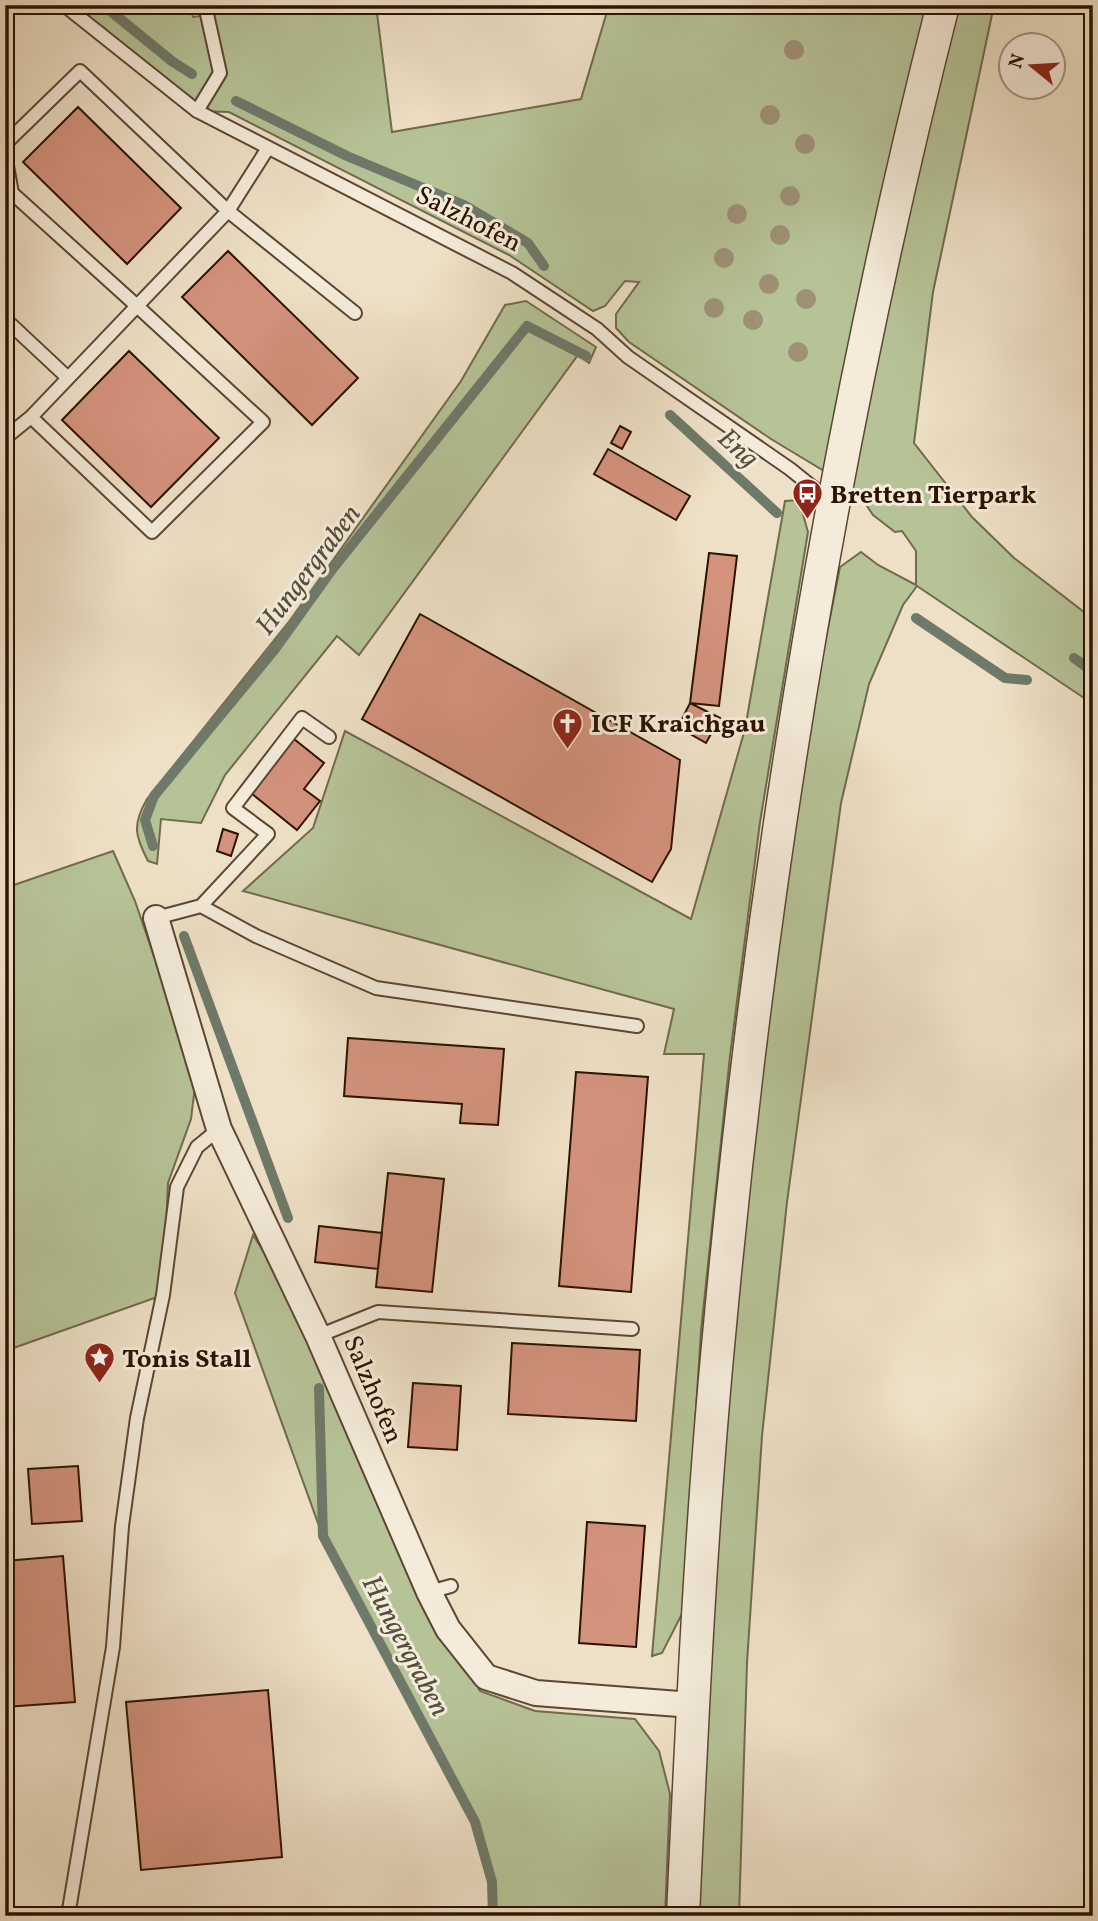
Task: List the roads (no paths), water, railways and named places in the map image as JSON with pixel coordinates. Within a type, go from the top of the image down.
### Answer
[{"type":"street","points":[[683,1916],[692,1705],[720,1326],[752,1034],[789,761],[834,505],[873,312],[943,5]]},
{"type":"street","name":"Salzhofen","points":[[156,918],[219,1129],[440,1589],[448,1629],[486,1677],[536,1693],[692,1705]]},
{"type":"lane","name":"Salzhofen","points":[[64,5],[197,111],[512,273],[597,329],[628,357],[790,469],[834,505]]},
{"type":"lane","points":[[197,111],[220,73],[205,5]]},
{"type":"lane","points":[[5,144],[80,71],[228,211],[355,313]]},
{"type":"lane","points":[[5,438],[31,417],[228,211],[268,148]]},
{"type":"lane","points":[[5,155],[9,197],[137,306],[263,422],[152,532],[31,417]]},
{"type":"lane","points":[[5,319],[68,378]]},
{"type":"lane","points":[[156,918],[201,906],[268,834],[233,808],[302,718],[329,737]]},
{"type":"lane","points":[[201,906],[257,936],[376,988],[637,1026]]},
{"type":"lane","points":[[68,1916],[113,1647],[122,1526],[136,1418],[163,1295],[177,1187],[197,1147],[219,1129]]},
{"type":"lane","points":[[318,1336],[378,1312],[632,1329]]},
{"type":"waterway","name":"Hungergraben","points":[[103,5],[173,62],[192,74]]},
{"type":"waterway","name":"Hungergraben","points":[[236,101],[347,156],[464,205],[528,243],[544,266]]},
{"type":"waterway","name":"Hungergraben","points":[[153,846],[145,820],[154,796],[275,649],[331,571],[527,326],[586,356]]},
{"type":"waterway","name":"Eng","points":[[670,415],[777,513]]},
{"type":"waterway","name":"Eng","points":[[916,618],[1005,678],[1027,680]]},
{"type":"waterway","name":"Eng","points":[[1074,658],[1093,672]]},
{"type":"waterway","name":"Hungergraben","points":[[184,936],[288,1218]]},
{"type":"waterway","name":"Hungergraben","points":[[319,1388],[323,1536],[475,1822],[492,1882],[493,1916]]},
{"type":"place","name":"Bretten Tierpark","points":[[807,521]]},
{"type":"place","name":"ICF Kraichgau","points":[[568,750]]},
{"type":"place","name":"Tonis Stall","points":[[99,1385]]}]
